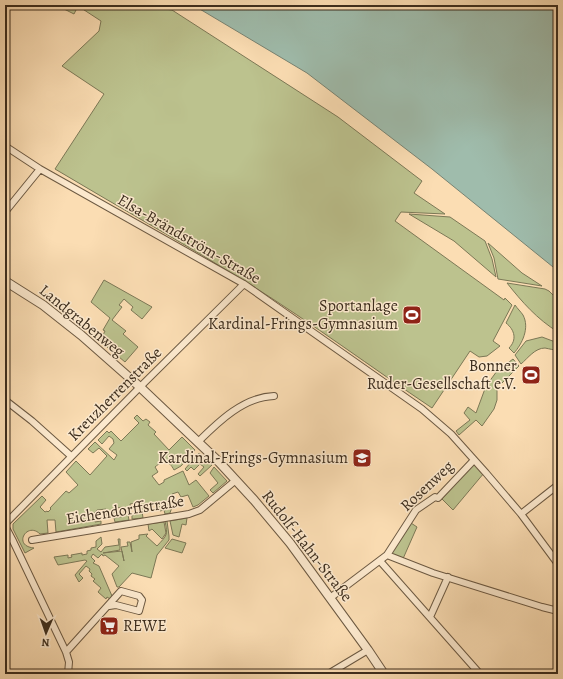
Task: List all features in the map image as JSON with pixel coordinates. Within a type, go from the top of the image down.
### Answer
[{"type":"street","name":"Elsa-Brändström-Straße","points":[[5,146],[40,168],[244,284],[422,409],[451,434],[474,460],[521,514],[558,564]]},
{"type":"street","points":[[6,210],[40,168]]},
{"type":"street","name":"Landgrabenweg","points":[[5,281],[56,314],[140,386]]},
{"type":"street","name":"Kreuzherrenstraße","points":[[5,525],[140,386],[244,284]]},
{"type":"street","name":"Rudolf-Hahn-Straße","points":[[140,386],[198,442],[254,500],[290,543],[384,674]]},
{"type":"street","points":[[198,442],[216,424],[238,409],[264,396],[274,396]]},
{"type":"street","points":[[5,400],[32,421],[71,456]]},
{"type":"street","name":"Rosenweg","points":[[330,598],[387,555],[416,510],[435,497],[438,498],[474,460]]},
{"type":"street","name":"Eichendorffstraße","points":[[32,540],[189,514],[200,510],[236,480]]},
{"type":"street","points":[[521,514],[558,485]]},
{"type":"street","points":[[5,525],[66,652],[69,662],[68,674]]},
{"type":"street","points":[[387,555],[433,573],[558,611]]},
{"type":"street","points":[[380,561],[480,674]]},
{"type":"street","points":[[430,617],[448,577]]},
{"type":"street","points":[[66,652],[121,591],[139,596],[142,600],[139,611],[116,605],[109,606]]},
{"type":"street","points":[[328,674],[368,650]]},
{"type":"green space","points":[[56,5],[135,5],[172,10],[338,117],[422,181],[414,193],[445,214],[401,212],[395,221],[504,300],[505,298],[512,305],[493,341],[500,346],[487,356],[479,357],[470,351],[432,408],[251,285],[203,255],[55,169],[104,94],[62,66],[99,31],[101,21],[78,6],[74,14]]},
{"type":"green space","points":[[409,214],[450,217],[485,241],[492,259],[496,277],[454,241]]},
{"type":"green space","points":[[488,243],[522,273],[542,286],[498,279],[494,258]]},
{"type":"green space","points":[[104,280],[152,307],[142,319],[131,310],[133,307],[124,299],[119,305],[122,307],[112,320],[126,331],[123,334],[138,347],[125,362],[100,341],[105,331],[103,330],[110,318],[91,302]]},
{"type":"green space","points":[[507,283],[545,289],[549,291],[558,300],[558,332],[543,322],[530,310]]},
{"type":"green space","points":[[515,305],[523,315],[526,325],[524,336],[514,353],[509,348],[512,345],[514,335],[506,323]]},
{"type":"green space","points":[[542,337],[558,343],[558,350],[541,348],[521,364],[515,355],[526,341]]},
{"type":"green space","points":[[513,359],[519,366],[502,383],[497,383],[497,400],[494,409],[482,426],[476,420],[459,435],[456,431],[470,420],[464,413],[468,407],[476,413],[486,386],[497,371]]},
{"type":"green space","points":[[137,415],[143,421],[146,419],[150,422],[148,425],[156,432],[154,434],[169,450],[182,437],[195,450],[181,466],[174,470],[170,464],[166,462],[163,462],[155,467],[158,472],[152,476],[159,485],[164,482],[164,480],[183,471],[189,485],[196,480],[209,496],[193,507],[188,495],[181,497],[178,492],[172,494],[177,506],[172,507],[170,513],[165,514],[164,510],[160,511],[158,502],[148,504],[149,510],[142,511],[143,518],[132,519],[132,515],[141,513],[140,502],[130,504],[131,509],[127,509],[129,520],[115,522],[114,518],[125,516],[123,507],[117,508],[117,512],[113,512],[114,515],[107,516],[106,509],[97,510],[94,513],[95,522],[101,521],[101,524],[56,532],[55,520],[47,520],[48,533],[40,534],[30,530],[24,535],[24,543],[27,546],[34,548],[25,553],[13,529],[13,524],[42,496],[46,500],[40,507],[45,512],[48,512],[66,491],[69,493],[78,485],[66,472],[76,461],[90,475],[107,456],[99,448],[93,453],[88,449],[95,442],[114,460],[117,455],[109,449],[114,443],[113,439],[109,436],[102,444],[98,440],[107,431],[109,433],[111,431],[121,441],[139,423],[134,418]]},
{"type":"green space","points":[[199,453],[212,465],[200,476],[198,474],[204,467],[200,464],[194,470],[191,467],[187,471],[185,469]]},
{"type":"green space","points":[[474,465],[484,473],[453,510],[442,499],[471,466]]},
{"type":"green space","points":[[214,467],[227,481],[213,493],[210,490],[218,483],[210,473]]},
{"type":"green space","points":[[187,518],[186,525],[182,524],[179,537],[173,535],[170,521]]},
{"type":"green space","points":[[165,521],[167,521],[169,540],[157,555],[151,578],[132,573],[119,587],[117,587],[112,574],[119,566],[105,555],[103,556],[102,554],[98,558],[93,554],[91,557],[95,561],[93,563],[99,566],[112,596],[110,599],[107,597],[106,599],[98,592],[101,588],[93,581],[95,579],[91,576],[92,574],[89,571],[90,569],[86,566],[79,574],[83,578],[79,582],[75,575],[87,561],[85,560],[58,565],[54,557],[68,555],[68,558],[72,557],[71,555],[82,553],[82,555],[87,554],[87,551],[96,547],[96,541],[101,537],[102,544],[97,549],[101,552],[105,547],[119,545],[118,539],[120,539],[120,550],[103,553],[122,551],[121,547],[128,546],[127,542],[130,542],[132,552],[131,542],[139,539],[139,535],[148,534],[146,536],[157,546],[166,535]]},
{"type":"green space","points":[[408,521],[417,527],[402,561],[387,555]]},
{"type":"green space","points":[[164,522],[166,533],[162,539],[152,529],[149,531],[148,524]]},
{"type":"green space","points":[[172,539],[186,543],[182,553],[165,548]]},
{"type":"shaded area","points":[[193,5],[558,5],[558,271],[432,169],[307,73]]},
{"type":"place","name":"Sportanlage Kardinal-Frings-Gymnasium","points":[[412,315]]},
{"type":"place","name":"Bonner Ruder-Gesellschaft e.V.","points":[[531,375]]},
{"type":"place","name":"Kardinal-Frings-Gymnasium","points":[[362,458]]},
{"type":"place","name":"REWE","points":[[109,626]]}]
